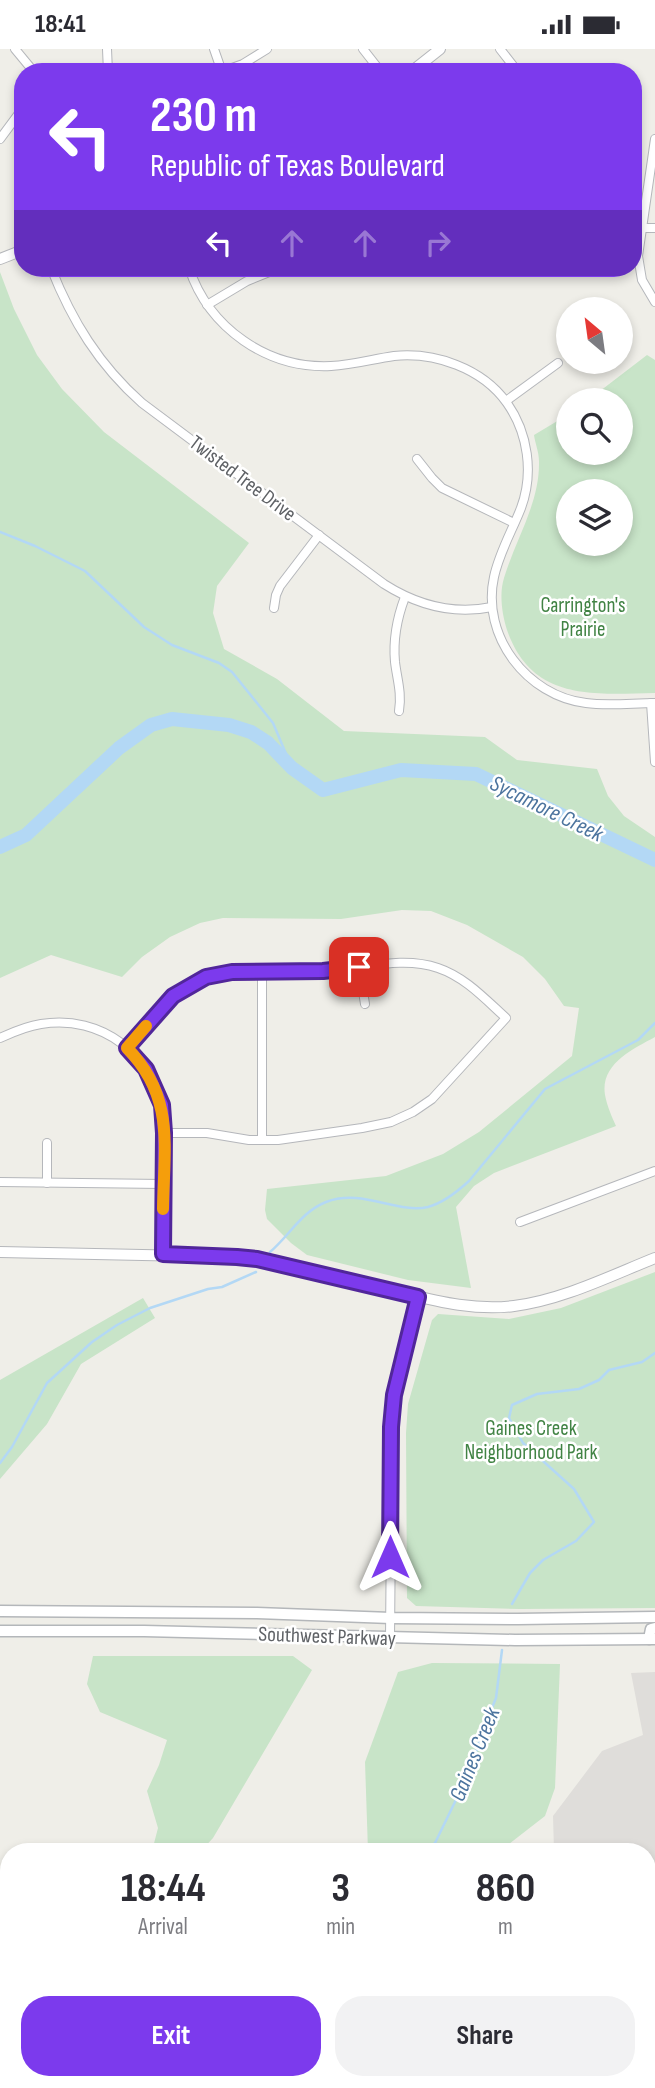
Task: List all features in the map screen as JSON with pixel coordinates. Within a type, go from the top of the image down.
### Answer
[{"type":"main road","name":"Southwest Parkway","points":[[0,1611],[230,1612],[518,1619],[655,1616]]},
{"type":"main road","points":[[652,1639],[651,1629],[655,1628]]},
{"type":"main road","name":"Southwest Parkway","points":[[0,1631],[181,1631],[390,1638],[652,1639]]},
{"type":"street","points":[[15,49],[27,63]]},
{"type":"street","points":[[245,63],[267,49]]},
{"type":"street","points":[[363,49],[374,63]]},
{"type":"street","points":[[422,63],[440,49]]},
{"type":"street","points":[[500,49],[511,63]]},
{"type":"street","points":[[0,139],[14,120]]},
{"type":"street","points":[[655,139],[642,228],[655,228]]},
{"type":"street","name":"Twisted Tree Drive","points":[[55,277],[69,311],[100,360],[142,404],[405,597],[455,610],[492,607]]},
{"type":"street","points":[[193,277],[207,305],[226,327],[253,347],[281,359],[312,366],[328,366],[362,363],[393,356],[434,358],[469,370],[506,401],[521,430],[528,464],[525,496],[494,575],[492,607],[500,636],[514,662],[528,677],[546,690],[564,698],[586,703],[653,703],[655,762]]},
{"type":"street","points":[[207,305],[257,277]]},
{"type":"street","points":[[641,277],[655,302]]},
{"type":"street","points":[[506,401],[556,364]]},
{"type":"street","points":[[417,459],[442,488],[514,523]]},
{"type":"street","points":[[274,608],[280,586],[318,535]]},
{"type":"street","points":[[399,711],[401,689],[395,661],[395,643],[405,597]]},
{"type":"street","points":[[127,1048],[173,996],[194,983],[218,974],[244,971],[323,971],[404,962],[436,967],[463,981],[506,1018],[441,1091],[413,1112],[378,1125],[262,1140],[207,1133],[164,1133]]},
{"type":"street","points":[[359,967],[365,1004]]},
{"type":"street","points":[[262,971],[262,1140]]},
{"type":"street","points":[[0,1038],[41,1024],[68,1022],[91,1026],[127,1048],[146,1069],[158,1094],[163,1115],[163,1254]]},
{"type":"street","points":[[47,1143],[47,1183]]},
{"type":"street","points":[[520,1222],[655,1171]]},
{"type":"street","points":[[0,1182],[163,1184]]},
{"type":"street","points":[[0,1252],[163,1254],[257,1259],[472,1307],[514,1306],[548,1299],[655,1258]]},
{"type":"street","points":[[390,1638],[392,1413],[418,1297]]},
{"type":"shaded area","points":[[655,1672],[655,1843],[554,1843],[553,1816],[602,1751],[643,1735],[631,1673]]},
{"type":"green space","points":[[0,272],[14,309],[37,355],[62,389],[104,432],[249,543],[217,586],[213,613],[224,649],[277,679],[344,731],[485,737],[517,760],[597,769],[608,796],[624,816],[655,837],[655,1037],[620,1059],[608,1075],[605,1095],[616,1126],[494,1173],[474,1186],[456,1207],[471,1288],[408,1280],[307,1255],[267,1219],[267,1189],[386,1176],[443,1154],[479,1132],[572,1056],[579,1008],[564,1006],[545,979],[523,957],[467,925],[431,911],[402,910],[341,919],[223,918],[200,923],[170,937],[142,957],[122,977],[51,955],[0,978]]},
{"type":"green space","name":"Carrington's Prairie","points":[[647,355],[655,360],[655,693],[588,692],[549,682],[532,670],[518,653],[507,630],[501,597],[502,584],[536,491],[539,458],[534,435],[556,422],[556,465],[633,465],[633,388],[604,388],[621,375],[634,375],[634,365]]},
{"type":"green space","name":"Gaines Creek Neighborhood Park","points":[[655,1272],[655,1608],[520,1609],[416,1606],[407,1598],[406,1433],[408,1404],[432,1320],[438,1314],[509,1319],[561,1308]]},
{"type":"green space","points":[[143,1298],[155,1318],[81,1364],[47,1424],[0,1479],[0,1380]]},
{"type":"green space","points":[[93,1656],[293,1656],[312,1670],[208,1843],[154,1843],[158,1828],[147,1791],[167,1740],[100,1712],[87,1684]]},
{"type":"green space","points":[[432,1663],[560,1664],[555,1788],[545,1816],[510,1843],[368,1843],[365,1762],[398,1672]]},
{"type":"waterway","points":[[0,532],[85,571],[144,627],[172,645],[219,663],[232,672],[273,723],[292,768]]},
{"type":"waterway","name":"Sycamore Creek","points":[[0,847],[26,835],[119,748],[151,725],[172,719],[229,725],[251,732],[268,743],[292,768],[323,790],[401,770],[476,774],[655,860]]},
{"type":"waterway","points":[[270,1252],[317,1206],[339,1198],[366,1199],[416,1208],[428,1207],[445,1200],[469,1181],[545,1089],[638,1040],[655,1023]]},
{"type":"waterway","points":[[0,1463],[12,1447],[47,1383],[92,1342],[150,1308],[222,1287],[256,1272]]},
{"type":"waterway","name":"Gaines Creek","points":[[512,1604],[530,1573],[543,1560],[576,1541],[594,1522],[574,1489],[523,1443],[509,1418],[512,1405],[537,1394],[579,1389],[599,1380],[609,1370],[642,1362],[655,1353]]},
{"type":"waterway","name":"Gaines Creek","points":[[435,1843],[471,1769],[496,1698],[502,1650]]},
{"type":"slow traffic","points":[[146,1026],[127,1048],[146,1069],[162,1105],[163,1209]]},
{"type":"route","points":[[359,967],[323,971],[244,971],[206,977],[173,996],[127,1048],[146,1069],[162,1105],[163,1254],[257,1259],[418,1297],[394,1395],[391,1427],[390,1557]]}]
